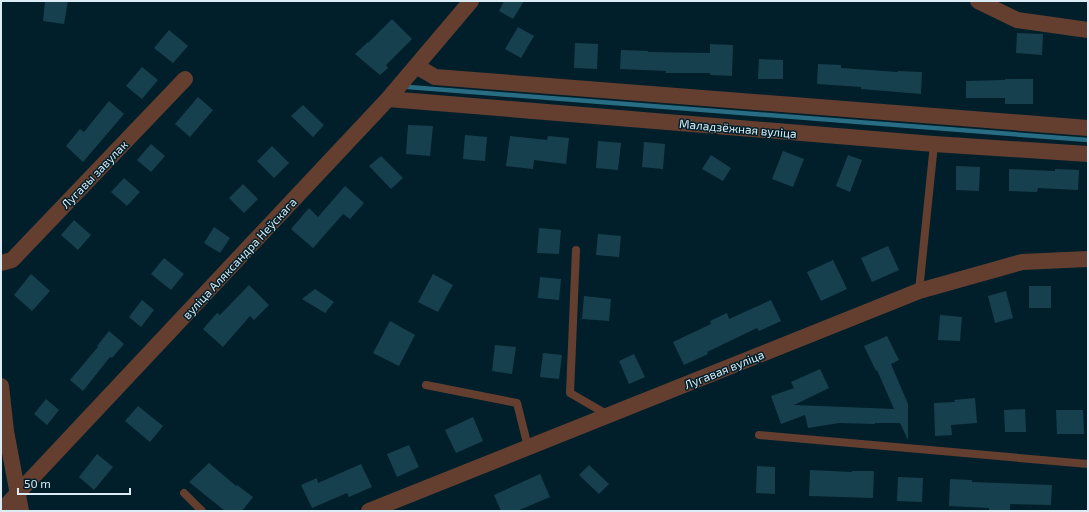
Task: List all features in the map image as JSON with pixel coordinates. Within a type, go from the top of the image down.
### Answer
[{"type":"street","name":"вуліца Аляксандра Неўскага","points":[[1,511],[388,99],[471,1]]},
{"type":"street","points":[[978,1],[1017,20],[1088,30]]},
{"type":"street","points":[[416,66],[435,77],[1088,128]]},
{"type":"street","name":"Лугавы завулак","points":[[1,262],[12,260],[185,79]]},
{"type":"street","name":"Маладзёжная вуліца","points":[[388,99],[934,144],[1088,154]]},
{"type":"street","name":"Лугавая вуліца","points":[[369,511],[919,290],[1022,262],[1088,259]]},
{"type":"street","points":[[1,386],[4,429],[21,511]]},
{"type":"lane","points":[[919,290],[934,144]]},
{"type":"lane","points":[[576,250],[570,393],[609,415]]},
{"type":"lane","points":[[426,385],[517,403],[528,447]]},
{"type":"lane","points":[[759,435],[1088,464]]},
{"type":"lane","points":[[184,493],[202,511]]},
{"type":"building","points":[[45,1],[68,1],[64,24],[43,21]]},
{"type":"building","points":[[504,1],[524,1],[513,19],[499,11]]},
{"type":"building","points":[[392,19],[412,39],[386,65],[388,68],[380,75],[355,54]]},
{"type":"building","points":[[518,27],[534,36],[521,58],[505,49]]},
{"type":"building","points":[[169,30],[188,46],[173,63],[154,48]]},
{"type":"building","points":[[1017,33],[1043,34],[1042,55],[1016,53]]},
{"type":"building","points":[[575,43],[598,44],[597,69],[574,68]]},
{"type":"building","points":[[710,44],[733,45],[732,76],[710,75],[710,73],[666,73],[666,71],[620,69],[621,50],[710,53]]},
{"type":"building","points":[[759,59],[783,60],[783,79],[758,79]]},
{"type":"building","points":[[818,64],[841,65],[841,68],[922,72],[921,94],[861,89],[861,87],[817,84]]},
{"type":"building","points":[[142,67],[158,80],[142,99],[126,86]]},
{"type":"building","points":[[1033,79],[1033,104],[1005,104],[1005,98],[966,98],[966,81]]},
{"type":"building","points":[[198,97],[213,110],[190,137],[175,124]]},
{"type":"building","points":[[109,101],[124,114],[83,162],[66,146],[80,129],[84,132]]},
{"type":"building","points":[[303,105],[324,125],[313,137],[291,116]]},
{"type":"building","points":[[408,125],[433,126],[430,156],[406,154]]},
{"type":"building","points":[[465,135],[487,137],[485,161],[463,159]]},
{"type":"building","points":[[510,136],[547,140],[548,136],[569,138],[566,164],[534,160],[533,169],[506,166]]},
{"type":"building","points":[[598,141],[621,143],[618,170],[596,168]]},
{"type":"building","points":[[644,142],[665,144],[663,169],[642,167]]},
{"type":"building","points":[[151,144],[165,156],[151,172],[137,160]]},
{"type":"building","points":[[272,146],[289,163],[274,178],[257,161]]},
{"type":"building","points":[[783,151],[804,159],[793,187],[772,179]]},
{"type":"building","points":[[711,155],[731,168],[723,181],[702,169]]},
{"type":"building","points":[[848,155],[862,160],[850,192],[836,186]]},
{"type":"building","points":[[381,156],[403,178],[391,189],[369,166]]},
{"type":"building","points":[[956,166],[980,167],[979,191],[956,190]]},
{"type":"building","points":[[1009,169],[1055,171],[1055,169],[1079,170],[1078,190],[1038,188],[1037,192],[1009,191]]},
{"type":"building","points":[[124,178],[140,192],[127,206],[111,192]]},
{"type":"building","points":[[243,184],[258,199],[244,213],[229,198]]},
{"type":"building","points":[[345,186],[364,203],[350,219],[343,214],[313,248],[291,229],[309,208],[318,217]]},
{"type":"building","points":[[74,220],[91,235],[78,250],[61,235]]},
{"type":"building","points":[[214,227],[230,238],[220,253],[204,243]]},
{"type":"building","points":[[539,228],[561,230],[559,254],[537,253]]},
{"type":"building","points":[[598,234],[621,236],[619,257],[596,255]]},
{"type":"building","points":[[888,246],[899,270],[872,282],[861,258]]},
{"type":"building","points":[[164,258],[184,274],[171,290],[151,274]]},
{"type":"building","points":[[833,260],[847,289],[821,301],[807,272]]},
{"type":"building","points":[[31,274],[50,291],[32,311],[14,295]]},
{"type":"building","points":[[433,274],[453,285],[438,312],[418,302]]},
{"type":"building","points":[[540,277],[561,279],[559,300],[538,298]]},
{"type":"building","points":[[249,285],[269,305],[254,320],[250,316],[223,347],[203,329],[217,313],[220,315]]},
{"type":"building","points":[[1029,286],[1051,286],[1051,308],[1029,308]]},
{"type":"building","points":[[315,289],[334,302],[325,313],[302,299]]},
{"type":"building","points":[[1006,291],[1013,318],[995,323],[988,296]]},
{"type":"building","points":[[584,296],[611,299],[609,321],[582,319]]},
{"type":"building","points":[[142,300],[154,310],[141,327],[129,317]]},
{"type":"building","points":[[771,300],[781,321],[759,331],[757,328],[684,365],[673,342],[711,324],[710,321],[727,313],[729,319]]},
{"type":"building","points":[[940,315],[962,317],[960,341],[938,340]]},
{"type":"building","points":[[390,321],[415,335],[399,366],[373,353]]},
{"type":"building","points":[[109,331],[124,344],[112,358],[110,357],[83,391],[70,380],[98,347],[97,346]]},
{"type":"building","points":[[887,336],[899,360],[891,364],[908,404],[908,440],[900,423],[839,423],[808,428],[805,415],[781,424],[771,396],[794,388],[791,382],[820,369],[829,388],[794,405],[894,409],[877,370],[876,371],[864,346]]},
{"type":"building","points":[[495,345],[516,347],[512,374],[492,371]]},
{"type":"building","points":[[543,353],[562,355],[559,379],[540,377]]},
{"type":"building","points":[[634,354],[645,377],[629,384],[619,361]]},
{"type":"building","points":[[975,398],[977,423],[951,425],[952,435],[935,436],[934,403],[955,402],[954,400]]},
{"type":"building","points":[[46,399],[59,410],[47,425],[34,414]]},
{"type":"building","points":[[138,406],[163,426],[150,442],[125,421]]},
{"type":"building","points":[[1025,409],[1026,432],[1005,432],[1004,410]]},
{"type":"building","points":[[1056,410],[1083,410],[1084,434],[1057,434]]},
{"type":"building","points":[[473,417],[483,441],[456,453],[445,430]]},
{"type":"building","points":[[409,445],[419,467],[397,477],[387,454]]},
{"type":"building","points":[[97,454],[113,467],[94,490],[79,477]]},
{"type":"building","points":[[209,463],[236,486],[237,485],[253,497],[242,511],[225,511],[189,482]]},
{"type":"building","points":[[361,464],[372,487],[349,497],[347,493],[312,508],[301,485],[317,478],[318,483]]},
{"type":"building","points":[[589,465],[609,484],[599,494],[579,475]]},
{"type":"building","points":[[757,466],[775,467],[775,494],[756,493]]},
{"type":"building","points":[[810,470],[852,472],[874,471],[873,498],[809,496]]},
{"type":"building","points":[[540,474],[550,497],[517,511],[501,511],[494,495]]},
{"type":"building","points":[[898,477],[923,478],[922,502],[897,501]]},
{"type":"building","points":[[950,479],[972,480],[972,482],[1052,485],[1051,505],[1010,504],[1010,511],[989,511],[989,508],[949,506]]},
{"type":"waterway","points":[[408,87],[1088,140]]}]
